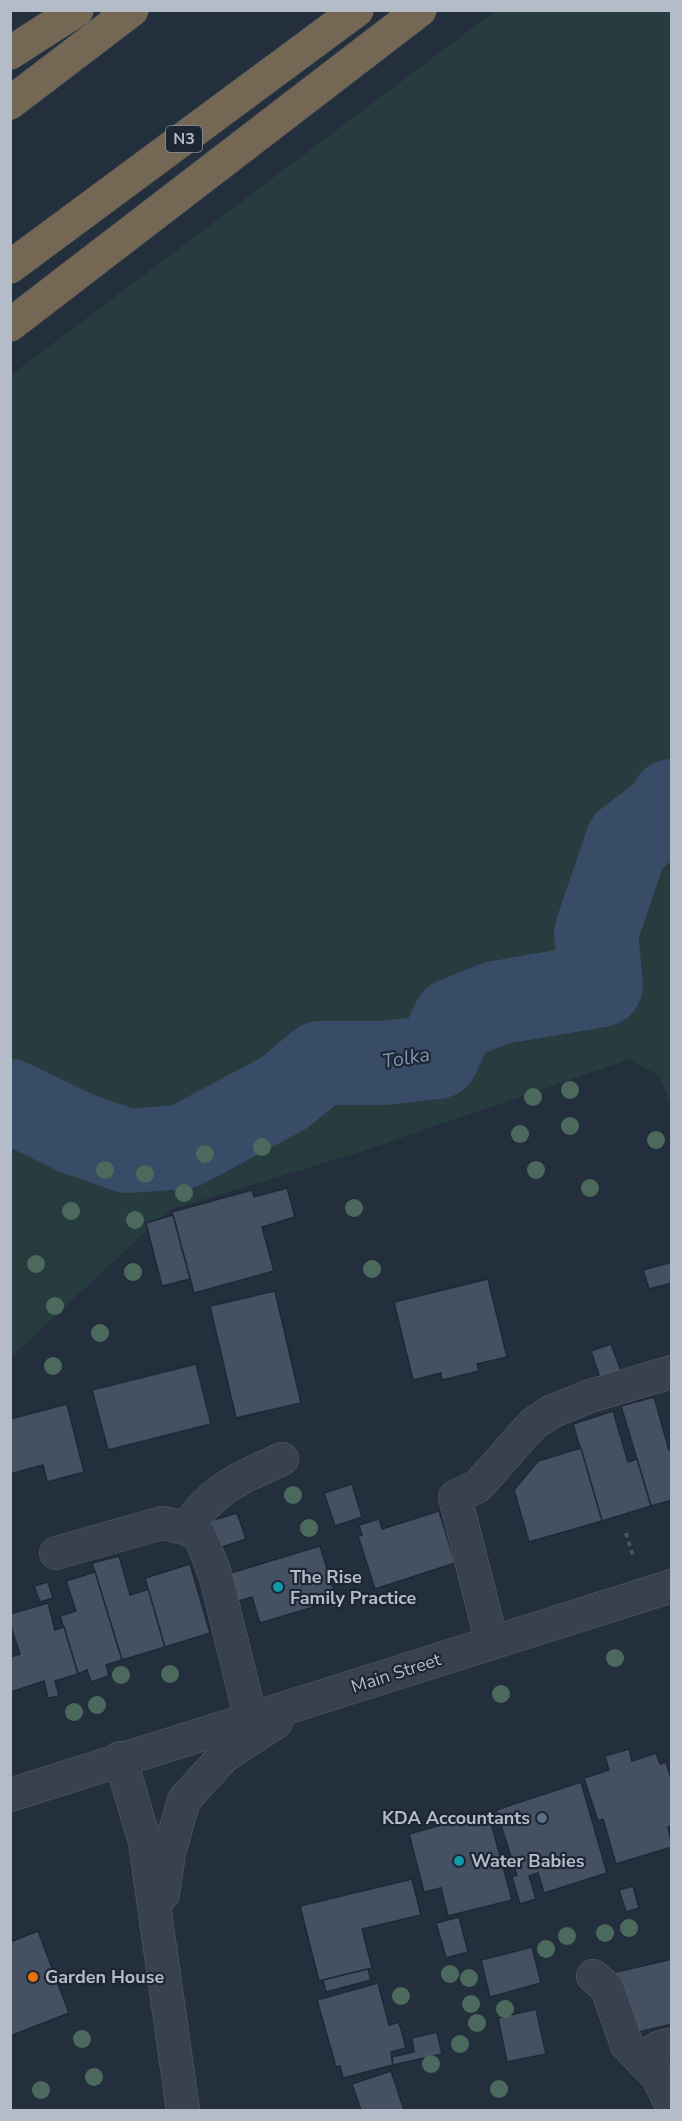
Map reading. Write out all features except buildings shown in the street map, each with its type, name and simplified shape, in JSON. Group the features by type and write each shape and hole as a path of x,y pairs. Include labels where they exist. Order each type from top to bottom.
{"highway":[{"path":"10,53 77,10"},
{"path":"10,103 132,10"},
{"name":"N3","path":"10,267 357,10"},
{"path":"10,325 420,10"}],"street":[{"path":"492,1642 455,1497 478,1486 533,1424 551,1412 590,1396 672,1372"},
{"path":"186,1528 203,1504 228,1483 282,1459"},
{"path":"56,1553 162,1523 186,1528 200,1536 215,1574 251,1719"},
{"name":"Main Street","path":"10,1795 120,1758 307,1702 672,1586"},
{"path":"158,1926 169,1853 184,1800 224,1756 307,1702"},
{"path":"120,1758 145,1842 183,2110"},
{"path":"593,1976 607,1988 627,2045 658,2077 672,2106"},
{"path":"643,2062 658,2048 672,2044"}],"path":[{"path":"626,1533 637,1566"}],"green space":[{"path":"495,11 671,11 671,1106 659,1076 630,1059 357,1153 169,1210 11,1357 11,375"}],"waterway":[{"name":"Tolka","path":"10,1101 76,1133 127,1151 183,1147 284,1093 320,1063 383,1063 437,1057 454,1020 496,1003 601,985 596,933 627,842 669,810 672,801"}],"place":[{"name":"The Rise Family Practice","path":"278,1587"},
{"name":"KDA Accountants","path":"542,1818"},
{"name":"Water Babies","path":"459,1861"},
{"name":"Garden House","path":"33,1977"}]}
